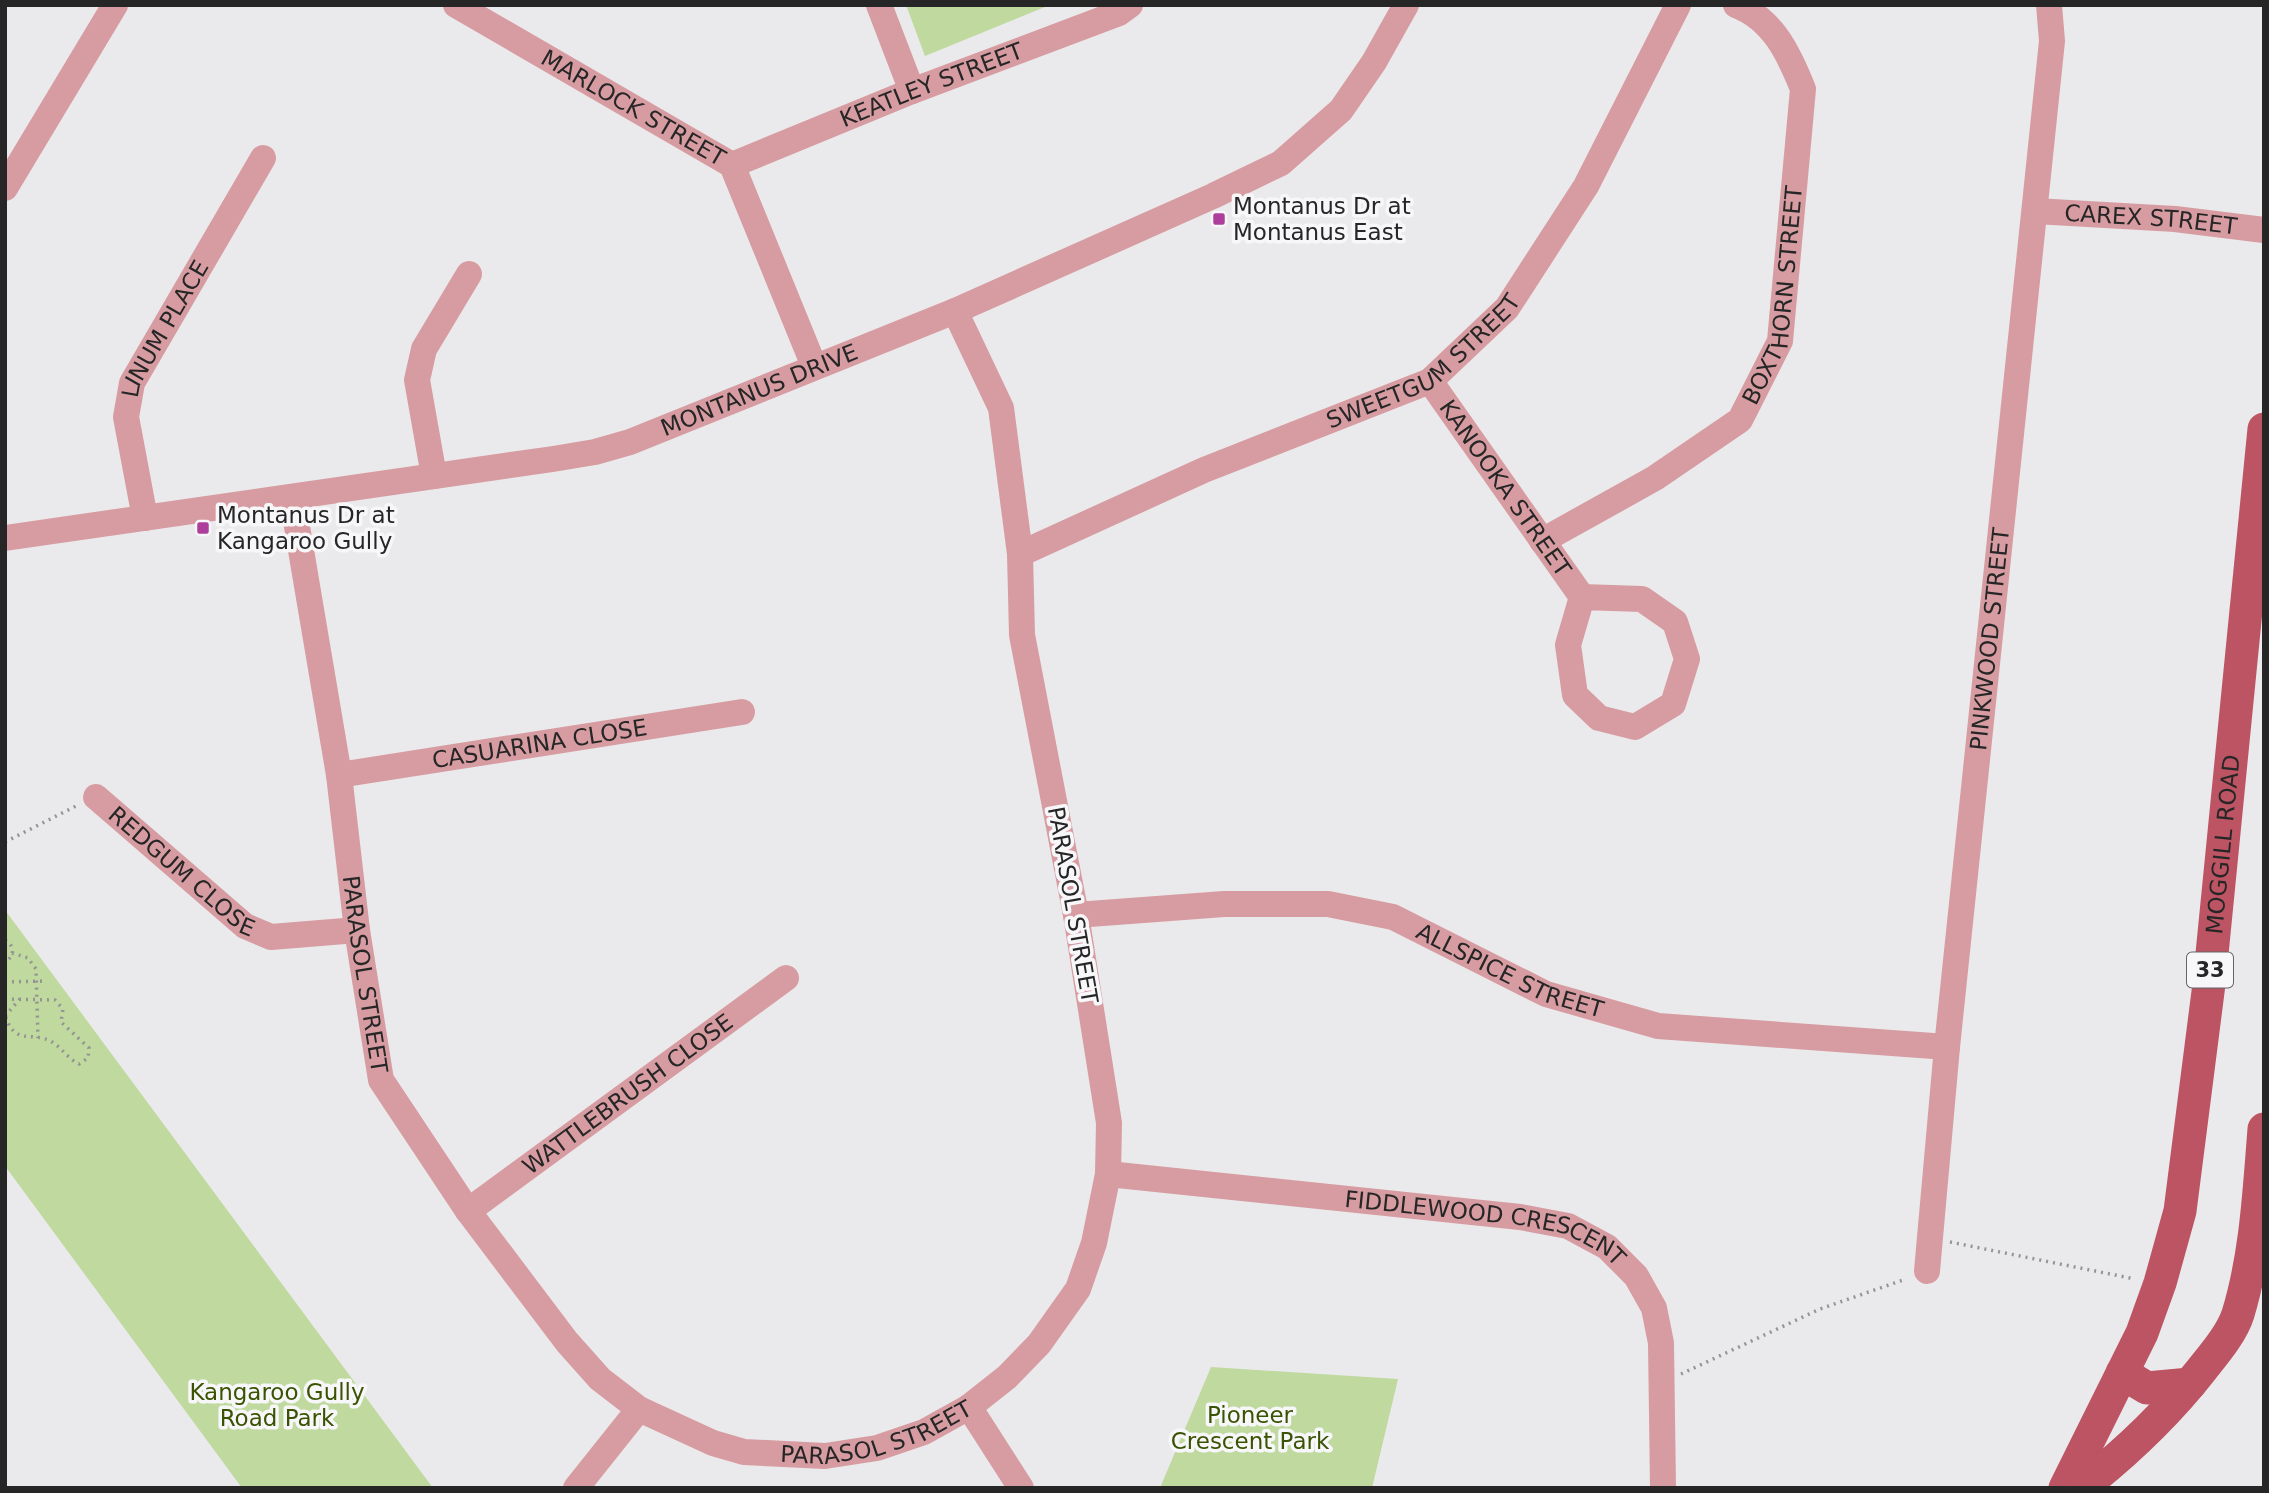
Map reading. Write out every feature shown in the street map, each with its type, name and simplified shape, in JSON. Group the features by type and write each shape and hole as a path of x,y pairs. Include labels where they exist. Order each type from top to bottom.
{"main road":[{"name":"MOGGILL ROAD","path":"2065,1488 2147,1321 2180,1211 2209,984 2264,429"},
{"path":"2081,1488 2124,1454 2174,1404 2216,1352 2237,1317 2254,1238 2264,1129"},
{"path":"2122,1373 2147,1388 2190,1384"}],"street":[{"path":"5,188 115,5"},
{"name":"MARLOCK STREET","path":"456,5 732,165 814,366"},
{"path":"878,5 912,91"},
{"name":"KEATLEY STREET","path":"732,165 912,91 1119,13 1130,5"},
{"name":"MONTANUS DRIVE","path":"5,538 595,452 629,442 955,311 1201,202 1281,163 1341,110 1374,62 1406,5"},
{"name":"SWEETGUM STREET","path":"1020,554 1204,470 1430,381 1507,308 1586,186 1678,5"},
{"name":"BOXTHORN STREET","path":"1542,541 1655,478 1740,420 1780,341 1803,89 1788,51 1754,12 1736,5"},
{"name":"PINKWOOD STREET","path":"1927,1271 1947,1047 2052,41 2049,5"},
{"name":"LINUM PLACE","path":"145,518 126,416 132,383 263,158"},
{"name":"CAREX STREET","path":"2035,211 2175,219 2264,230"},
{"path":"433,476 417,380 424,349 469,274"},
{"name":"PARASOL STREET","path":"292,497 339,775 357,930 381,1080 468,1211 567,1342 600,1379 639,1409 713,1443 744,1452 825,1456 877,1448 924,1432 969,1407 1007,1377 1039,1344 1078,1289 1094,1243 1108,1174 1109,1123 1076,915 1023,635 1020,554 1001,408 955,311"},
{"name":"KANOOKA STREET","path":"1430,381 1582,597"},
{"name":"KANOOKA STREET","path":"1582,597 1642,599 1675,621 1687,659 1673,704 1635,727 1599,718 1575,695 1568,645 1582,597"},
{"name":"CASUARINA CLOSE","path":"339,775 742,712"},
{"name":"REDGUM CLOSE","path":"96,796 245,926 271,937 357,930"},
{"name":"ALLSPICE STREET","path":"1076,915 1224,904 1328,904 1393,917 1546,994 1658,1026 1947,1047"},
{"name":"WATTLEBRUSH CLOSE","path":"468,1211 786,978"},
{"name":"FIDDLEWOOD CRESCENT","path":"1108,1174 1506,1215 1568,1226 1606,1247 1636,1276 1654,1308 1661,1343 1663,1488"},
{"path":"969,1407 1021,1488"},
{"path":"576,1488 639,1409"}],"path":[{"path":"5,842 96,796"},
{"path":"5,940 11,944 12,953 5,962"},
{"path":"12,953 22,955 33,964 37,981 38,1038"},
{"path":"5,982 47,981"},
{"path":"5,999 20,999 37,999 50,999 60,1004 63,1009 61,1022 86,1044 90,1054 84,1062 74,1062 46,1039 18,1034 11,1029 5,1015 20,999"},
{"path":"1931,1238 2144,1281"},
{"path":"1662,1376 1685,1373 1820,1309 1927,1271"}],"green space":[{"path":"906,5 1050,5 925,56"},
{"name":"Kangaroo Gully Road Park","path":"5,910 433,1488 242,1488 5,1166"},
{"name":"Pioneer Crescent Park","path":"1211,1367 1398,1379 1372,1488 1160,1488"}],"place":[{"name":"Montanus Dr at Montanus East","path":"1219,219"},
{"name":"Montanus Dr at Kangaroo Gully","path":"203,528"}]}
